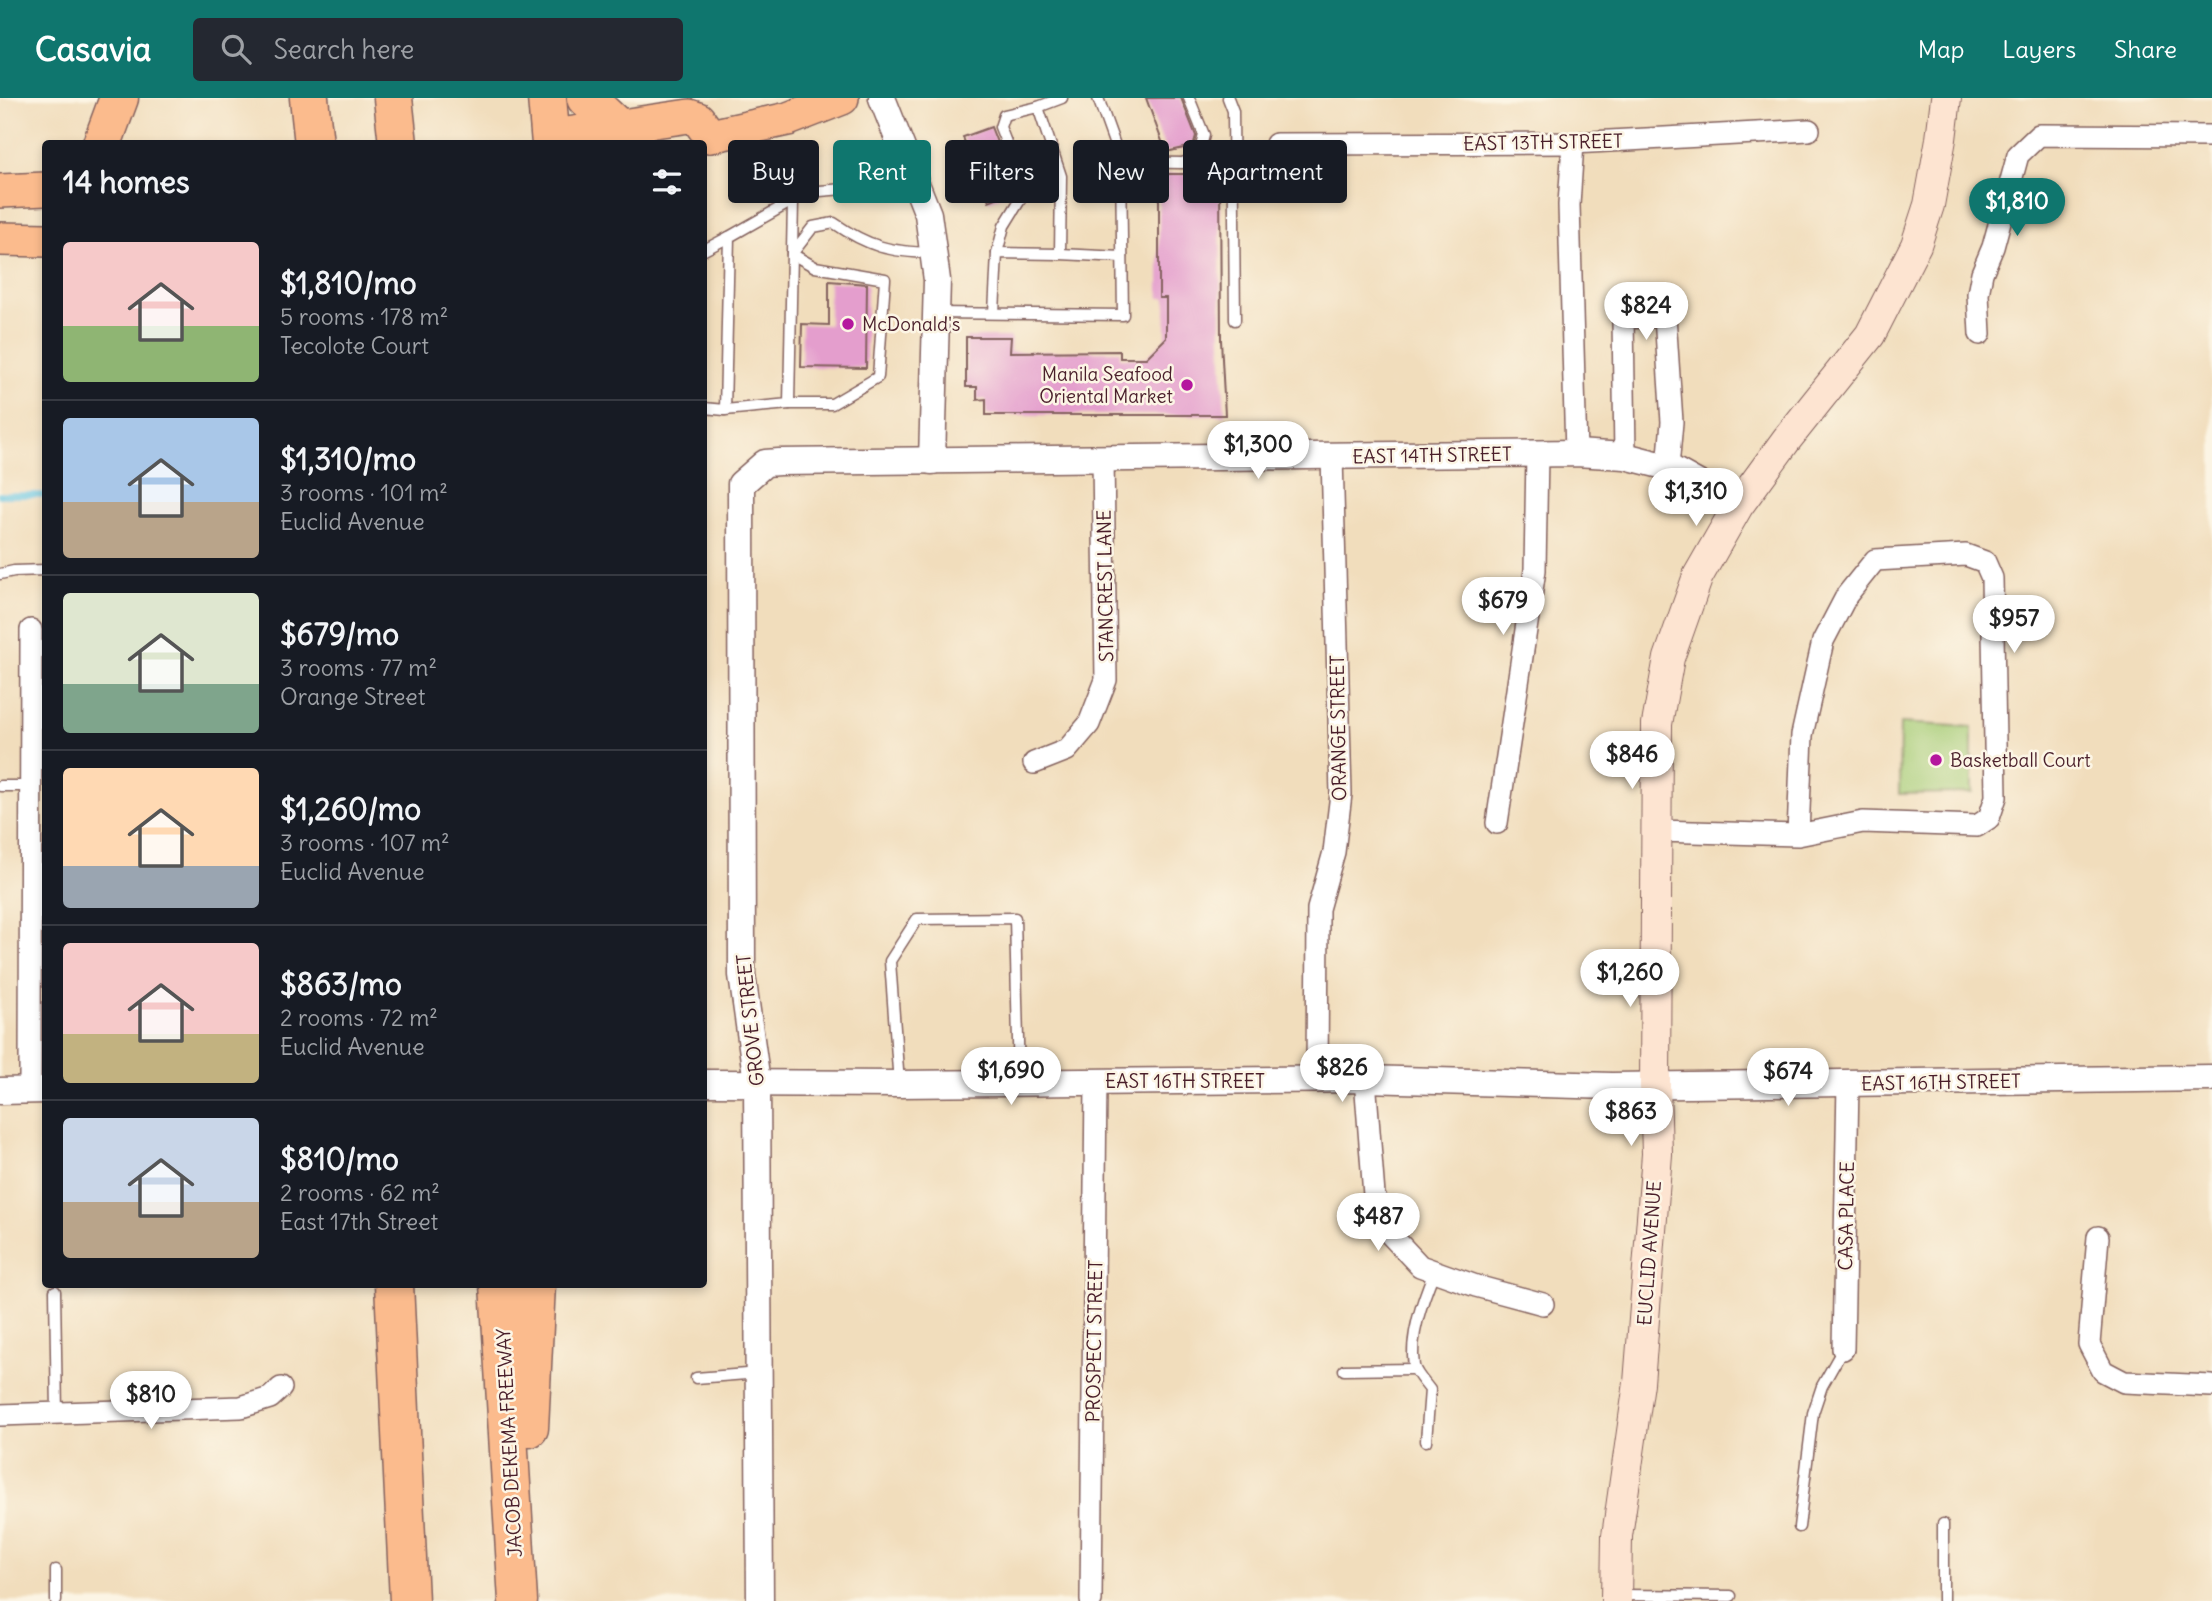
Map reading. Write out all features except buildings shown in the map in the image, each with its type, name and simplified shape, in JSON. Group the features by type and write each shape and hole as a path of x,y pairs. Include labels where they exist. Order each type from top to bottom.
{"highway":[{"path":"103,140 119,98"},
{"path":"127,98 133,140"},
{"path":"547,98 551,140"},
{"path":"586,98 618,128"},
{"path":"375,1288 385,1412 409,1595"},
{"path":"394,1288 409,1595"},
{"name":"JACOB DEKEMA FREEWAY","path":"499,1288 520,1601"},
{"path":"520,1601 536,1288"}],"main road":[{"path":"707,144 788,119 842,98"},
{"name":"EUCLID AVENUE","path":"1616,1598 1617,1536 1639,1383 1657,1154 1657,724 1669,658 1698,576 1738,506 1787,439 1870,335 1916,246 1929,205 1946,98"},
{"path":"564,140 567,134 689,116 698,119 706,140"},
{"path":"0,191 42,189"},
{"path":"0,239 42,240"}],"street":[{"path":"882,98 899,140"},
{"name":"EAST 13TH STREET","path":"1347,144 1573,143 1809,130"},
{"path":"1980,334 1978,294 1982,273 1993,247 2018,155 2039,135 2212,136"},
{"path":"1573,143 1569,205 1576,453"},
{"path":"924,203 928,214 937,279 932,461"},
{"path":"1625,456 1623,318 1665,316 1672,422 1668,467"},
{"name":"EAST 14TH STREET","path":"779,462 1576,453 1625,456 1668,467 1738,506"},
{"path":"1497,823 1535,570 1537,454"},
{"name":"ORANGE STREET","path":"1317,1081 1318,909 1334,852 1341,794 1332,456"},
{"name":"STANCREST LANE","path":"1034,763 1067,750 1090,724 1106,680 1103,458"},
{"name":"GROVE STREET","path":"760,1601 757,1082 742,975 741,484 765,463 779,462"},
{"path":"1658,831 1798,835 1863,822 1977,826 1989,818 1996,797 1992,578 1985,562 1966,555 1875,561 1847,595 1823,641 1802,734 1798,835"},
{"path":"0,1091 38,1090 29,786 31,631"},
{"name":"EAST 16TH STREET","path":"707,1083 899,1084 1365,1079 1655,1086 2212,1078"},
{"path":"1365,1079 1374,1195 1388,1232 1420,1266 1543,1304"},
{"name":"PROSPECT STREET","path":"1091,1601 1096,1081"},
{"name":"CASA PLACE","path":"1843,1349 1849,1083"},
{"path":"2098,1237 2089,1344 2104,1371 2124,1382 2212,1386"},
{"path":"0,1415 241,1407 271,1398 281,1388"}],"lane":[{"path":"994,313 997,253 1004,226 1020,200 1016,168 1000,127 1004,115 1062,98"},
{"path":"1097,98 1113,140"},
{"path":"1169,163 1182,163 1198,158 1204,135 1189,98"},
{"path":"1228,98 1233,111 1235,320"},
{"path":"1038,107 1061,176 1060,254"},
{"path":"707,248 789,203"},
{"path":"789,404 793,203"},
{"path":"936,313 1123,314 1121,203"},
{"path":"792,254 813,227 834,223 858,240 898,252 934,253"},
{"path":"725,410 729,237"},
{"path":"997,253 1122,257"},
{"path":"707,408 725,410 789,404 832,404 878,377 885,279 815,267 792,254"},
{"path":"0,574 42,570"},
{"path":"0,786 29,786"},
{"path":"899,1084 890,961 918,919 1015,918 1019,1083"},
{"path":"1426,1441 1430,1390 1414,1368 1415,1339 1422,1301 1434,1272"},
{"path":"55,1291 57,1413"},
{"path":"1799,1527 1812,1413 1822,1386 1843,1349"},
{"path":"1344,1370 1414,1368"},
{"path":"696,1378 759,1373"},
{"path":"1943,1524 1943,1601"},
{"path":"56,1570 56,1601"},
{"path":"1616,1598 1731,1596"}],"green space":[{"name":"Basketball Court","path":"1900,723 1972,727 1972,793 1899,794"}],"waterway":[{"path":"0,495 42,495"}],"place":[{"name":"McDonald's","path":"848,324"},
{"name":"Manila Seafood Oriental Market","path":"1187,385"},
{"name":"Basketball Court","path":"1936,760"}]}
